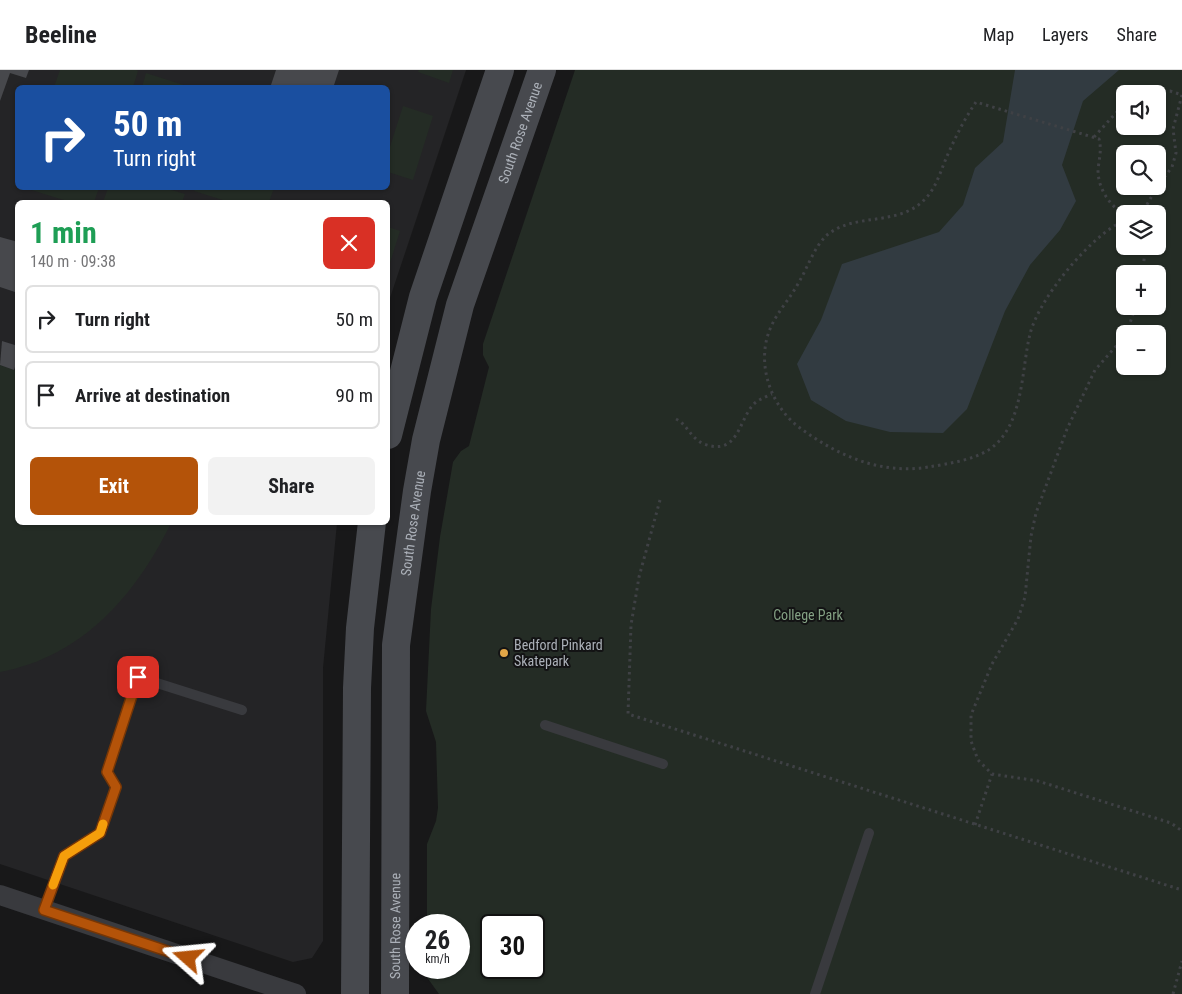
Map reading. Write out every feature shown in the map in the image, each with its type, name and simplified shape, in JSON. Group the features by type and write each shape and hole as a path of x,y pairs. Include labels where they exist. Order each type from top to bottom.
{"main road":[{"path":"390,427 423,297 500,70"},
{"name":"South Rose Avenue","path":"395,994 396,645 417,491 426,440 460,305 542,70"},
{"path":"355,994 356,688 360,628 372,525"}],"street":[{"path":"0,895 296,994"}],"lane":[{"path":"44,910 64,856 100,833 116,787 107,772 138,677 242,710"},
{"path":"545,724 663,764"},
{"path":"815,994 870,833"}],"path":[{"path":"1148,205 1157,186 1172,167 1176,153 1173,129 1182,95 1166,91"},
{"path":"1116,210 1102,190 1098,171 1101,146 1099,139 984,102 976,102 948,152 936,183 924,201 912,210 899,215 856,222 839,229 828,235 815,251 798,286 777,314 766,341 766,373 772,394 792,422 836,452 863,462 895,468 921,468 946,464 989,450 999,440 1015,410 1030,333 1046,298 1061,277 1103,234 1116,226"},
{"path":"1094,137 1116,113"},
{"path":"1116,346 1095,370 1067,429 1036,513 1031,536 1025,597 1018,619 992,664 970,715 971,741 978,760 992,774 1038,781 1066,789 1171,823 1182,831"},
{"path":"676,419 684,423 695,439 713,446 721,446 732,441 754,404 772,394"},
{"path":"660,500 639,578 631,625 628,714 1182,890"},
{"path":"975,825 992,774"},
{"path":"1173,994 1182,961"}],"shaded area":[{"path":"0,70 466,70 390,298 390,200 15,200 15,525 337,525 323,668 323,941 312,958 293,962 0,864"},
{"path":"1015,70 1119,70 1083,101 1062,165 1076,201 1060,230 1030,265 1005,311 967,409 943,433 890,432 846,421 811,400 797,364 821,320 842,264 939,232 963,205 975,168 1003,142"}],"green space":[{"path":"60,70 138,71 134,85 55,85"},
{"path":"419,70 453,70 449,83 418,72"},
{"name":"College Park","path":"575,70 1182,70 1182,994 439,994 428,979 470,979 470,914 427,914 427,844 436,821 438,808 436,742 426,711 431,609 440,537 453,462 461,451 469,446 489,367 483,355 483,344"},
{"path":"146,73 184,85 143,85"},
{"path":"403,106 433,116 413,180 390,173 390,147"},
{"path":"31,190 98,190 95,200 64,200"},
{"path":"107,190 172,190 185,194 183,200 104,200"},
{"path":"273,190 270,200 223,200 194,191"},
{"path":"390,228 400,231 390,263"},
{"path":"0,365 15,370 15,525 170,525 141,575 103,619 81,637 56,653 29,664 0,672"}],"building":[{"path":"0,70 29,70 26,78 10,73 0,101"},
{"path":"276,70 339,70 334,85 271,85"},
{"path":"0,237 15,241 15,292 0,287"},
{"path":"2,341 15,345 14,370 0,365"}],"slow traffic":[{"path":"53,885 64,856 100,833 103,824"}],"place":[{"name":"Bedford Pinkard Skatepark","path":"504,653"}],"route":[{"path":"138,677 107,772 116,787 100,833 64,856 44,910 188,958"}]}
